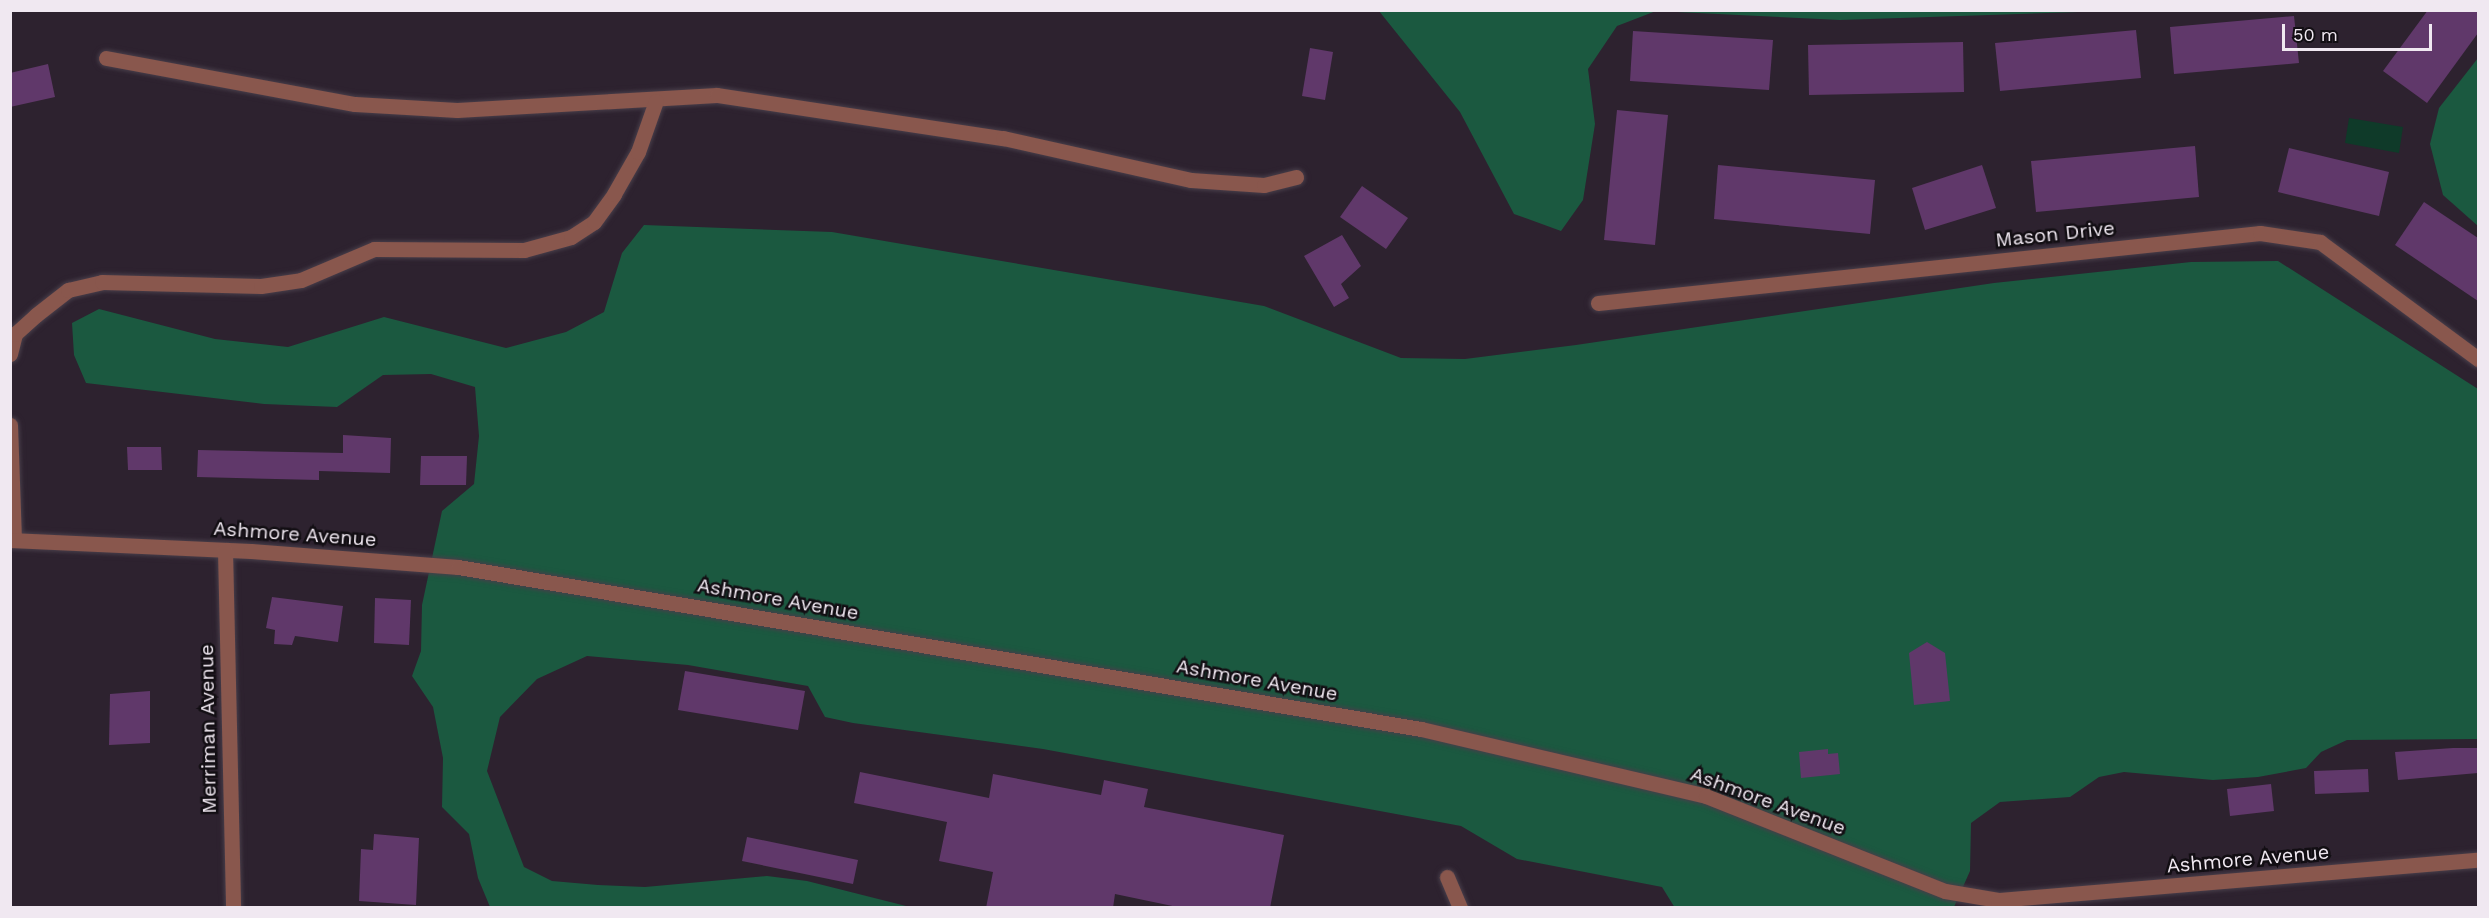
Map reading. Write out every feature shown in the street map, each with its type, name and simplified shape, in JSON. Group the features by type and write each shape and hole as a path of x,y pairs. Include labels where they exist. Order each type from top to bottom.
{"street":[{"path":"106,58 355,104 457,110 728,97 1003,138 1191,180 1264,185 1296,177"},
{"path":"10,354 15,334 36,315 68,290 102,282 261,286 301,280 374,249 524,250 571,237 594,222 614,194 638,152 656,101"},
{"name":"Mason Drive","path":"1598,303 2260,233 2320,243 2478,359"},
{"path":"10,425 12,540"},
{"name":"Ashmore Avenue","path":"12,540 225,550 458,567 1421,729 1706,796 1945,891 1998,900 2478,860"},
{"name":"Merriman Avenue","path":"225,550 233,908"},
{"path":"1447,877 1460,908"}],"green space":[{"path":"1379,11 1656,11 1617,26 1588,69 1595,124 1583,200 1561,231 1514,214 1460,112"},
{"path":"1656,11 2110,11 1840,20"},
{"path":"2478,58 2478,226 2443,195 2430,144 2439,108"},
{"path":"2349,118 2403,127 2399,153 2345,143"},
{"path":"644,225 832,232 1264,306 1401,358 1465,359 1576,345 1994,283 2191,262 2278,261 2478,389 2478,739 2347,740 2321,752 2306,768 2258,777 2213,780 2124,772 2099,777 2070,797 2000,802 1971,823 1970,871 1954,907 1675,908 1662,887 1517,859 1461,826 1043,749 853,723 825,717 808,686 688,665 587,656 537,679 500,717 487,771 524,867 552,881 645,887 767,876 807,881 910,907 490,907 478,878 469,834 442,807 443,758 433,707 412,676 421,651 422,605 442,511 474,484 479,436 475,387 431,374 383,375 337,407 264,404 86,383 74,355 72,323 99,309 215,339 288,347 384,317 506,348 566,332 604,312 622,253"}],"building":[{"path":"2428,10 2478,10 2478,33 2427,103 2383,71"},
{"path":"2294,16 2299,63 2174,74 2170,27"},
{"path":"2136,30 2141,78 2000,91 1995,43"},
{"path":"1633,31 1773,40 1769,90 1630,81"},
{"path":"1963,42 1964,92 1809,95 1808,45"},
{"path":"1310,48 1333,52 1325,100 1302,96"},
{"path":"48,64 55,97 10,107 10,73"},
{"path":"1617,110 1668,115 1655,245 1604,240"},
{"path":"2195,146 2199,197 2036,212 2031,161"},
{"path":"2289,148 2389,172 2379,216 2278,192"},
{"path":"1718,165 1875,180 1870,234 1714,219"},
{"path":"1982,165 1996,208 1925,230 1912,188"},
{"path":"1362,186 1408,218 1386,249 1340,217"},
{"path":"2424,202 2478,238 2478,301 2395,245"},
{"path":"1342,235 1361,266 1341,284 1349,298 1334,307 1304,256"},
{"path":"343,435 391,438 390,473 319,471 319,480 197,477 198,450 343,453"},
{"path":"127,447 161,447 162,470 128,470"},
{"path":"421,456 467,456 466,485 420,485"},
{"path":"272,597 343,606 338,642 295,636 292,645 274,644 275,630 266,628"},
{"path":"375,598 411,600 409,645 374,643"},
{"path":"1927,642 1945,653 1950,701 1914,705 1909,653"},
{"path":"685,671 805,691 798,730 678,710"},
{"path":"150,691 150,743 109,745 110,694"},
{"path":"2478,748 2478,773 2398,780 2395,752"},
{"path":"1828,749 1828,754 1838,753 1840,774 1801,778 1799,752"},
{"path":"2368,769 2369,792 2315,794 2314,771"},
{"path":"860,772 989,798 993,774 1101,795 1104,780 1148,789 1144,807 1284,835 1270,908 1182,908 1115,894 1113,908 986,908 993,872 939,861 947,822 854,803"},
{"path":"2271,784 2274,811 2230,816 2227,789"},
{"path":"374,834 419,838 416,905 359,901 361,849 373,850"},
{"path":"747,837 858,860 853,884 742,861"}]}
